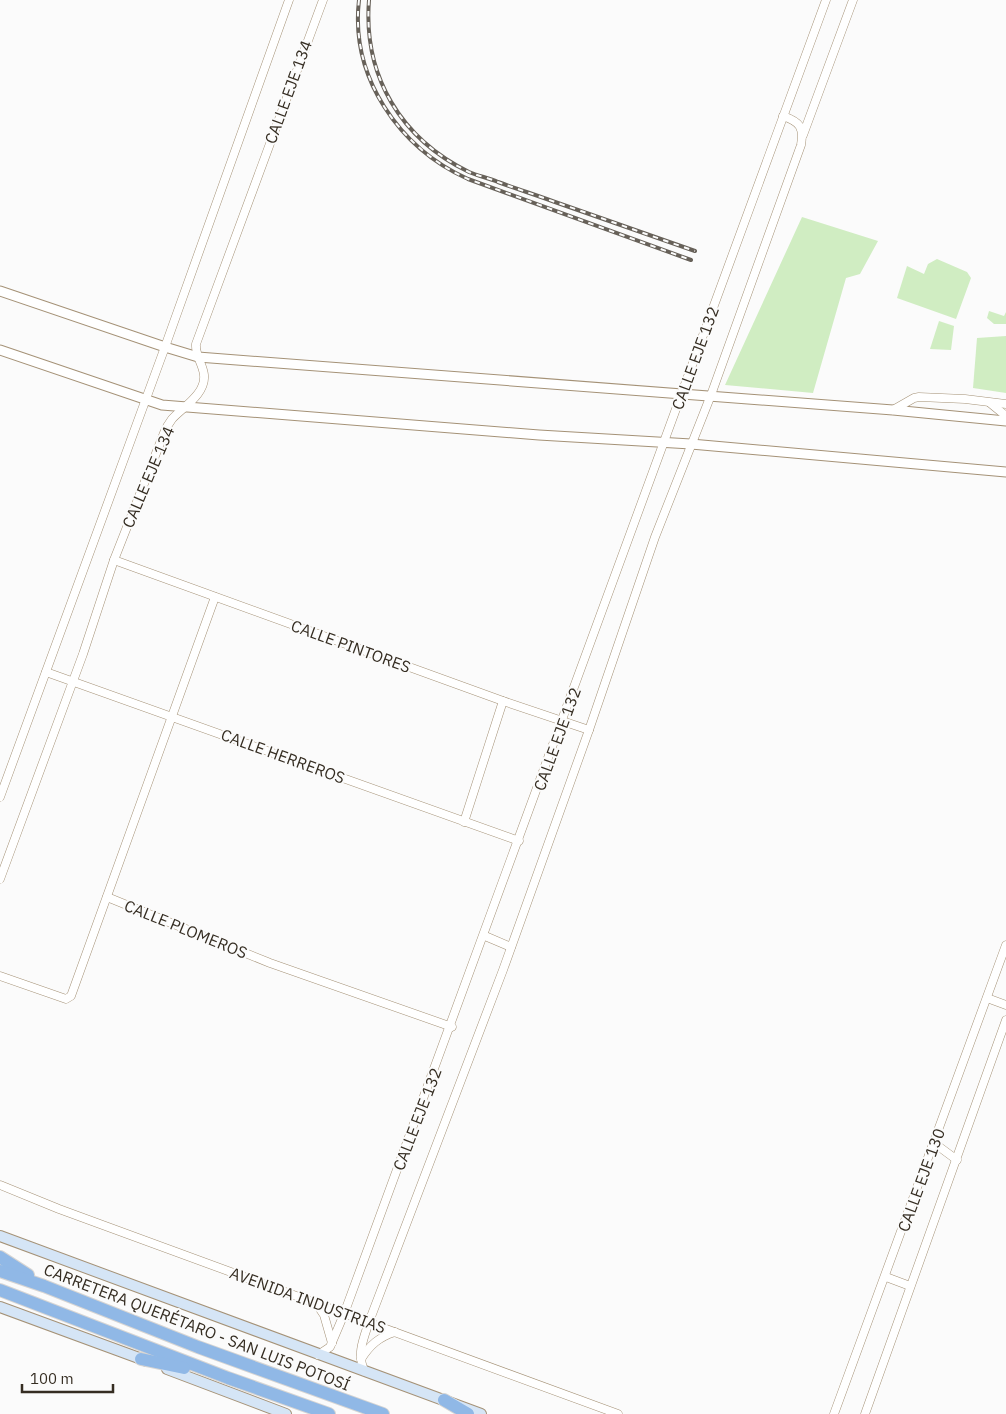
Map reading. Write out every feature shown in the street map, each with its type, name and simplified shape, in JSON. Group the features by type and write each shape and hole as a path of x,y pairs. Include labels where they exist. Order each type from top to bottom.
{"highway":[{"path":"0,1257 44,1286"},
{"name":"CARRETERA QUERÉTARO - SAN LUIS POTOSÍ","path":"0,1271 44,1286 198,1347 383,1414"},
{"name":"CARRETERA QUERÉTARO - SAN LUIS POTOSÍ","path":"0,1290 228,1378 329,1414"},
{"path":"142,1359 228,1378"},
{"path":"444,1400 468,1414"}],"main road":[{"path":"0,1236 481,1414"},
{"path":"0,1306 142,1359 273,1412 286,1414"}],"street":[{"name":"CALLE EJE 134","path":"0,797 165,347 289,0"},
{"name":"CALLE EJE 134","path":"0,879 73,680 114,560 164,433 172,420 202,388 204,374 196,344 322,0"},
{"name":"CALLE EJE 132","path":"318,1354 330,1347 344,1314 452,1027 826,0"},
{"name":"CALLE EJE 132","path":"360,1360 361,1348 369,1322 511,947 589,730 655,537 711,395 801,145 802,137 853,0"},
{"path":"783,116 797,121 801,128 802,137"},
{"path":"0,291 198,357 711,395 1006,421"},
{"path":"0,350 162,405 185,408 529,435 691,444 1006,472"},
{"path":"893,410 919,398 965,399 1006,404"},
{"path":"990,402 1006,416"},
{"name":"CALLE PINTORES","path":"114,560 503,701 589,730"},
{"name":"CALLE PLOMEROS","path":"215,596 107,897 270,963 452,1027"},
{"name":"CALLE HERREROS","path":"46,672 519,840"},
{"path":"464,822 503,701"},
{"path":"0,976 68,999 71,996 107,897"},
{"path":"485,936 511,947"},
{"name":"CALLE EJE 130","path":"834,1414 886,1277 1006,945"},
{"path":"987,998 1006,1005"},
{"name":"CALLE EJE 130","path":"865,1414 1006,1020"},
{"path":"934,1144 957,1160"},
{"name":"AVENIDA INDUSTRIAS","path":"0,1185 59,1209 618,1414"},
{"path":"886,1277 910,1286"},
{"path":"316,1303 324,1315 332,1343"},
{"path":"364,1371 360,1360 368,1348 377,1339 395,1332"}],"green space":[{"path":"802,217 878,241 860,274 846,278 813,393 725,385"},
{"path":"937,259 967,272 971,278 956,319 897,298 907,266 924,274 928,264"},
{"path":"989,311 1004,316 1006,312 1006,324 994,324 987,318"},
{"path":"939,321 954,326 951,350 930,349"},
{"path":"1006,336 1006,393 973,388 977,338"}],"railway":[{"path":"359,0 358,29 363,56 371,82 384,107 401,129 421,149 443,166 468,179 691,260"},
{"path":"369,0 369,28 373,54 380,79 391,102 406,123 424,142 445,158 469,172 695,251"}]}
